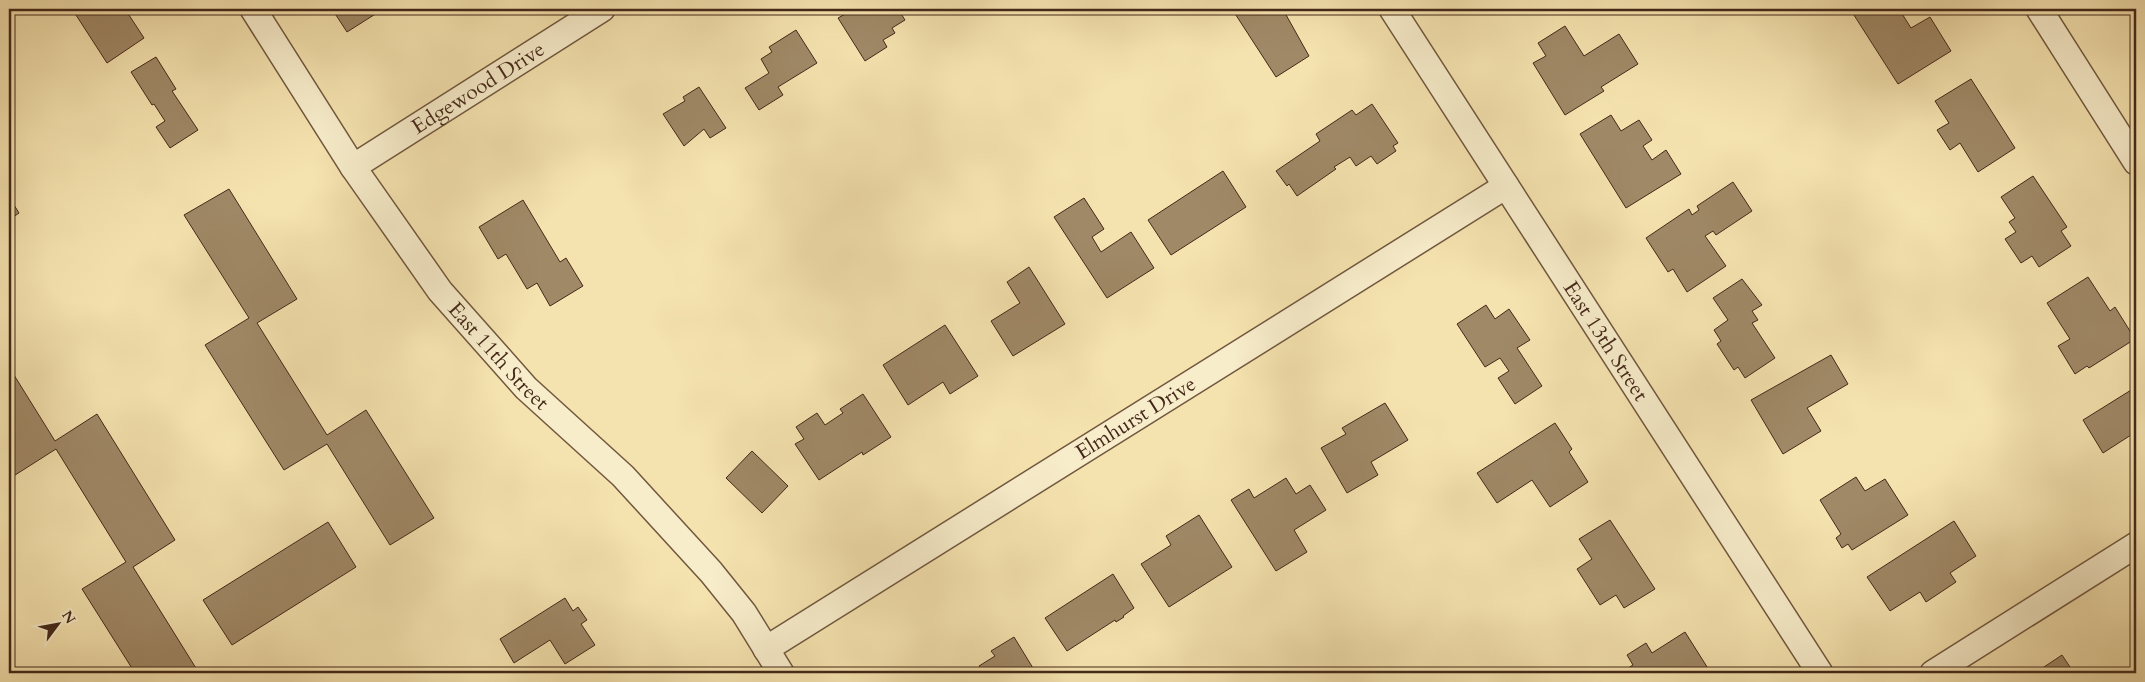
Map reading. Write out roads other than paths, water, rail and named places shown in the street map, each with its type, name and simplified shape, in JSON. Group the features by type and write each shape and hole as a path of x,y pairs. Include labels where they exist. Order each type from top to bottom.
{"street":[{"name":"East 11th Street","path":"253,9 354,167 440,292 526,388 623,476 672,529 744,613 781,673"},
{"name":"Edgewood Drive","path":"354,167 602,9"},
{"name":"East 13th Street","path":"1392,9 1820,673"},
{"path":"2039,9 2136,162"},
{"name":"Elmhurst Drive","path":"766,649 1506,186"},
{"path":"1933,673 2136,545"}]}
